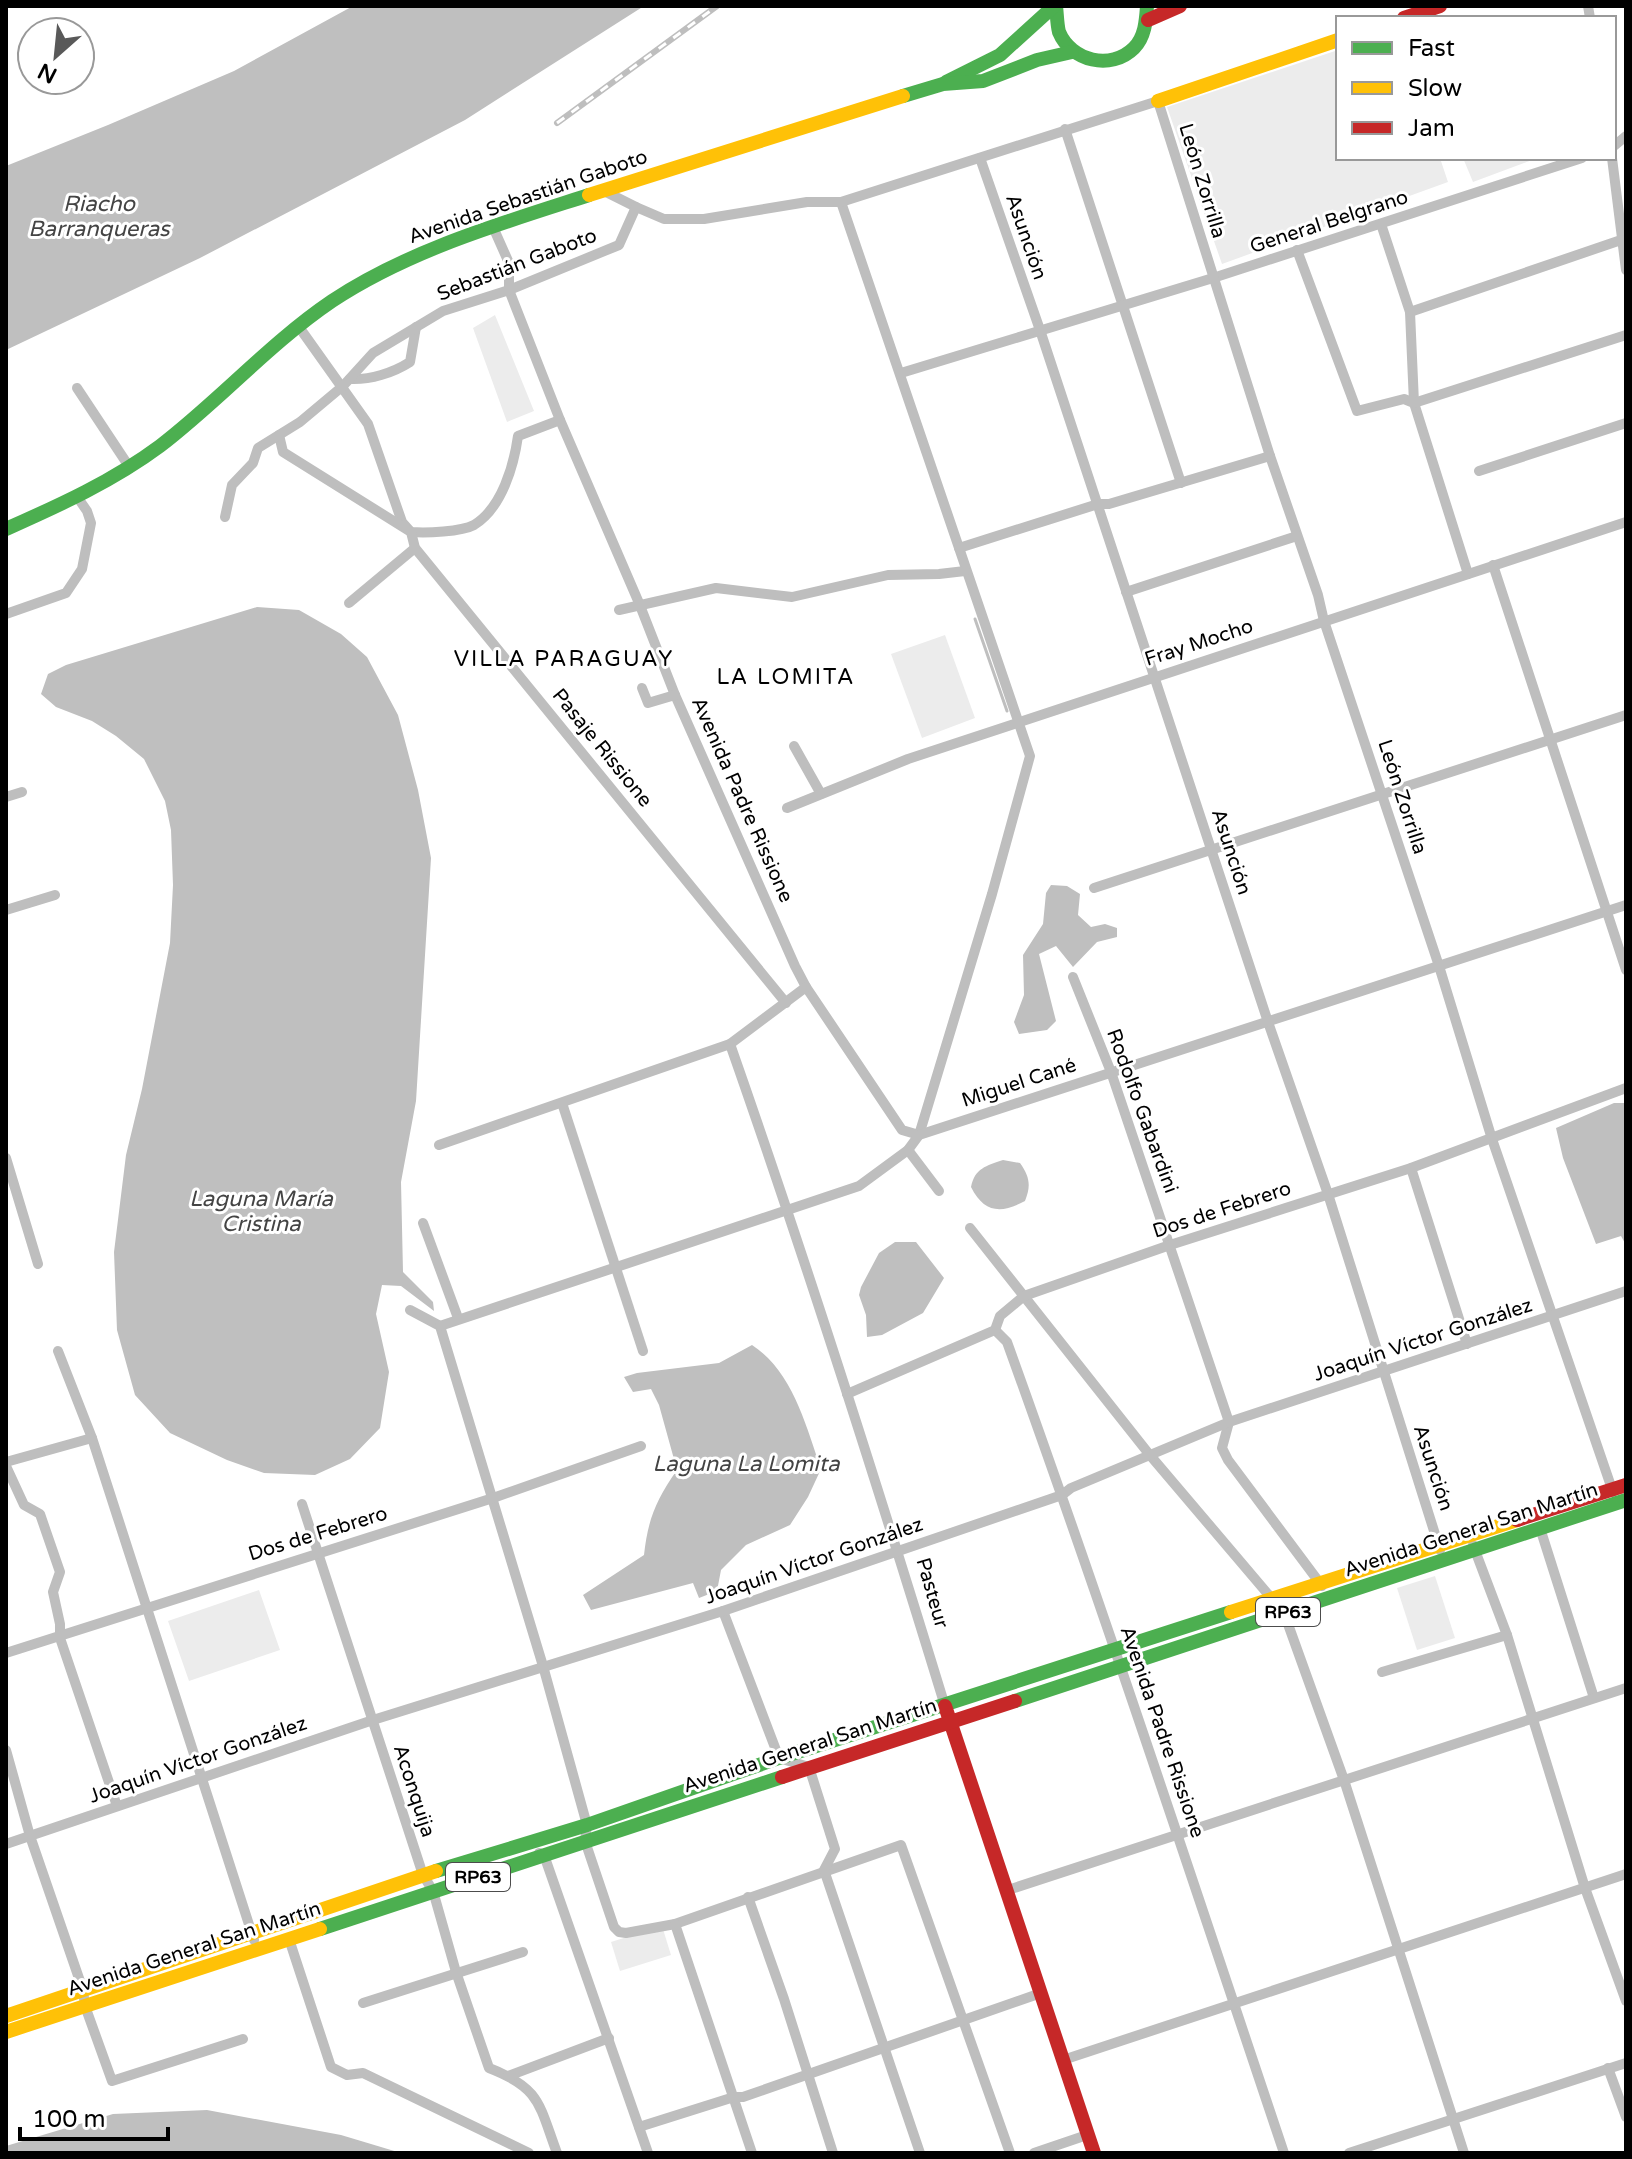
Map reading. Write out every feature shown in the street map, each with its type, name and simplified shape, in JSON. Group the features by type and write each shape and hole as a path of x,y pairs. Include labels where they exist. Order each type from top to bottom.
{"main road":[{"name":"Avenida Sebastián Gaboto","path":"1055,6 1060,39 1072,52 1104,63 1134,50 1144,36 1148,13 1180,6"},
{"name":"Avenida Sebastián Gaboto","path":"943,84 963,72 989,63 1017,42 1055,6"},
{"path":"1410,16 1440,6"},
{"path":"1158,101 1336,41"},
{"name":"Avenida Sebastián Gaboto","path":"6,529 78,498 130,468 163,444 329,303 433,249 602,190 943,84 983,81 1037,60 1072,52"},
{"name":"Avenida General San Martín","path":"1472,1542 1540,1528 1620,1494"},
{"name":"Avenida General San Martín","path":"6,2032 85,2006 255,1942 423,1875 587,1825 779,1758 945,1706 1284,1613 1323,1592 1620,1494"},
{"name":"Avenida General San Martín","path":"6,2016 83,1990 255,1942 289,1939 949,1722 1271,1600 1323,1592"},
{"name":"Pasteur","path":"945,1706 1094,2153"}],"street":[{"path":"602,190 664,219 704,219 807,202 841,202 1158,101"},
{"name":"León Zorrilla","path":"1158,101 1270,456 1439,966 1492,1139 1620,1494"},
{"path":"1065,129 1181,483"},
{"name":"Asunción","path":"980,158 1328,1194 1441,1552"},
{"name":"General Belgrano","path":"901,373 1213,278 1576,160"},
{"path":"1612,160 1626,270"},
{"path":"440,1326 859,1186 908,1150 919,1135 1030,756 841,202"},
{"name":"Sebastián Gaboto","path":"225,517 232,485 253,463 258,448 300,422 347,383 373,353 443,311 509,290 619,245 636,207"},
{"path":"1381,224 1410,312 1414,403 1468,574"},
{"name":"Avenida Padre Rissione","path":"493,227 509,263 509,290 560,420 675,695 806,987 902,1130 919,1135"},
{"path":"1410,312 1621,240"},
{"path":"1297,250 1357,411 1404,399 1414,403 1626,335"},
{"name":"Pasaje Rissione","path":"299,327 347,383 368,424 402,522 411,532 415,548 786,1003"},
{"path":"347,383 400,369 410,362 416,327"},
{"path":"77,388 130,468"},
{"path":"279,435 283,452 411,532 428,533 473,526 491,509 514,462 518,436 560,420"},
{"path":"1479,471 1626,423"},
{"path":"959,548 1098,504 1109,504 1270,456"},
{"path":"6,614 66,593 82,569 91,523 78,498"},
{"name":"Fray Mocho","path":"787,808 908,759 1626,522"},
{"path":"1126,592 1297,536"},
{"path":"349,603 415,548"},
{"path":"1493,565 1626,970"},
{"path":"619,610 639,603 716,588 792,597 888,575 965,571"},
{"path":"642,688 648,703 675,695"},
{"path":"1094,888 1626,715"},
{"path":"794,746 821,794"},
{"path":"6,797 22,792"},
{"path":"6,910 55,895"},
{"name":"Miguel Cané","path":"919,1135 1626,905"},
{"name":"Rodolfo Gabardini","path":"1073,977 1111,1072 1229,1422 1222,1448 1323,1592"},
{"path":"439,1145 730,1044 806,987"},
{"name":"Pasteur","path":"730,1044 789,1211 899,1552 945,1706"},
{"name":"Dos de Febrero","path":"847,1394 995,1330 1000,1316 1024,1296 1170,1245 1411,1168 1626,1088"},
{"path":"562,1103 643,1351"},
{"path":"908,1150 939,1191"},
{"path":"6,1158 38,1264"},
{"path":"1411,1168 1467,1344"},
{"path":"423,1223 458,1318"},
{"path":"970,1228 1149,1454 1284,1613 1344,1780 1464,2153"},
{"name":"Joaquín Víctor González","path":"6,1844 373,1720 723,1611 899,1552 1062,1495 1071,1488 1229,1422 1626,1291"},
{"path":"410,1310 440,1326 543,1666 587,1825 585,1841 614,1927 626,1933 675,1924 901,1845 1010,2153"},
{"name":"Avenida Padre Rissione","path":"995,1330 1007,1342 1062,1495 1284,2153"},
{"path":"58,1351 92,1438 255,1942"},
{"path":"92,1438 6,1464 24,1505 40,1514 60,1572 53,1592 60,1638 117,1806"},
{"name":"Dos de Febrero","path":"6,1653 493,1498 641,1446"},
{"name":"Aconquija","path":"302,1504 423,1875 433,1891 456,1972 489,2068 508,2076 535,2095 557,2153"},
{"path":"1540,1528 1594,1698"},
{"path":"1472,1542 1507,1635 1585,1888 1626,2001"},
{"path":"723,1611 779,1758 809,1767 835,1849 824,1870 920,2153"},
{"path":"1382,1672 1507,1635"},
{"path":"1008,1890 1626,1688"},
{"path":"6,1750 30,1836 112,2081 243,2039"},
{"path":"518,1846 544,1855 648,2153"},
{"path":"1063,2060 1626,1874"},
{"path":"748,1897 833,2153"},
{"path":"675,1924 752,2153"},
{"path":"289,1939 331,2067 347,2075 363,2073 529,2153"},
{"path":"363,2003 523,1952"},
{"path":"639,2127 734,2097 743,2097 1041,1993"},
{"path":"508,2076 609,2038"},
{"path":"1349,2153 1626,2063"},
{"path":"1608,2068 1626,2117"},
{"path":"1034,2153 1087,2135"}],"shaded area":[{"path":"1336,51 1336,160 1441,160 1448,182 1222,264 1167,107"},
{"path":"1464,160 1532,160 1473,182"},
{"path":"495,315 534,411 507,422 473,328"},
{"path":"945,635 975,718 922,738 891,654"},
{"path":"1435,1576 1455,1638 1417,1650 1397,1588"},
{"path":"259,1590 280,1650 189,1681 168,1621"},
{"path":"662,1926 671,1955 620,1971 611,1942"}],"water":[{"name":"Riacho Barranqueras","path":"353,6 644,6 465,120 200,258 6,350 6,166 234,71"},
{"name":"Laguna María Cristina","path":"257,607 299,610 341,634 367,657 398,715 418,790 431,858 416,1101 401,1182 403,1272 433,1302 434,1311 401,1286 382,1285 376,1314 389,1372 380,1428 350,1459 315,1475 264,1473 227,1460 170,1433 135,1395 117,1330 114,1252 126,1155 170,943 173,885 171,830 165,801 144,759 116,736 92,721 56,707 41,694 48,674 66,665"},
{"path":"1051,885 1067,886 1080,894 1078,915 1091,927 1105,924 1117,928 1117,937 1097,942 1073,967 1056,946 1039,954 1056,1021 1047,1030 1019,1034 1014,1022 1024,995 1023,955 1043,924 1046,893"},
{"path":"1614,1103 1626,1103 1626,1245 1621,1236 1596,1244 1563,1158 1556,1128"},
{"path":"1003,1160 1020,1163 1028,1177 1028,1191 1025,1201 1008,1208 994,1209 982,1202 971,1187 978,1172"},
{"path":"895,1242 916,1242 944,1278 923,1313 882,1335 867,1337 866,1315 859,1295 861,1287 879,1253"},
{"name":"Laguna La Lomita","path":"752,1345 778,1370 803,1418 821,1469 808,1497 790,1525 746,1545 721,1570 717,1591 699,1598 693,1583 591,1610 583,1595 644,1555 654,1510 677,1470 659,1405 651,1389 633,1392 624,1377 719,1363"},
{"path":"207,2110 341,2135 401,2153 6,2153 6,2146 113,2114"}],"waterway":[{"path":"975,619 1007,711"}],"railway":[{"path":"557,123 717,6"}],"traffic: fast":[{"path":"946,82 1000,55 1054,6"},
{"path":"1056,6 1059,32 1065,42 1082,56 1103,61 1125,55 1138,44 1147,6"},
{"path":"903,96 943,84 983,81 1037,60 1072,52"},
{"path":"6,529 86,492 142,459 309,317 362,283 457,239 589,195"},
{"path":"1015,1701 1626,1500"},
{"path":"436,1871 587,1825 779,1758 1231,1612"},
{"path":"320,1929 782,1777"}],"traffic: slow":[{"path":"1158,101 1336,41"},
{"path":"589,195 903,96"},
{"path":"1231,1612 1517,1520"},
{"path":"6,2016 436,1871"},
{"path":"6,2032 320,1929"}],"traffic: jam":[{"path":"1148,20 1180,6"},
{"path":"1410,16 1440,6"},
{"path":"1517,1520 1626,1485"},
{"path":"782,1777 1015,1701"},
{"path":"945,1706 1094,2153"}],"district":[{"name":"VILLA PARAGUAY","path":"564,659"},
{"name":"LA LOMITA","path":"786,677"}]}
